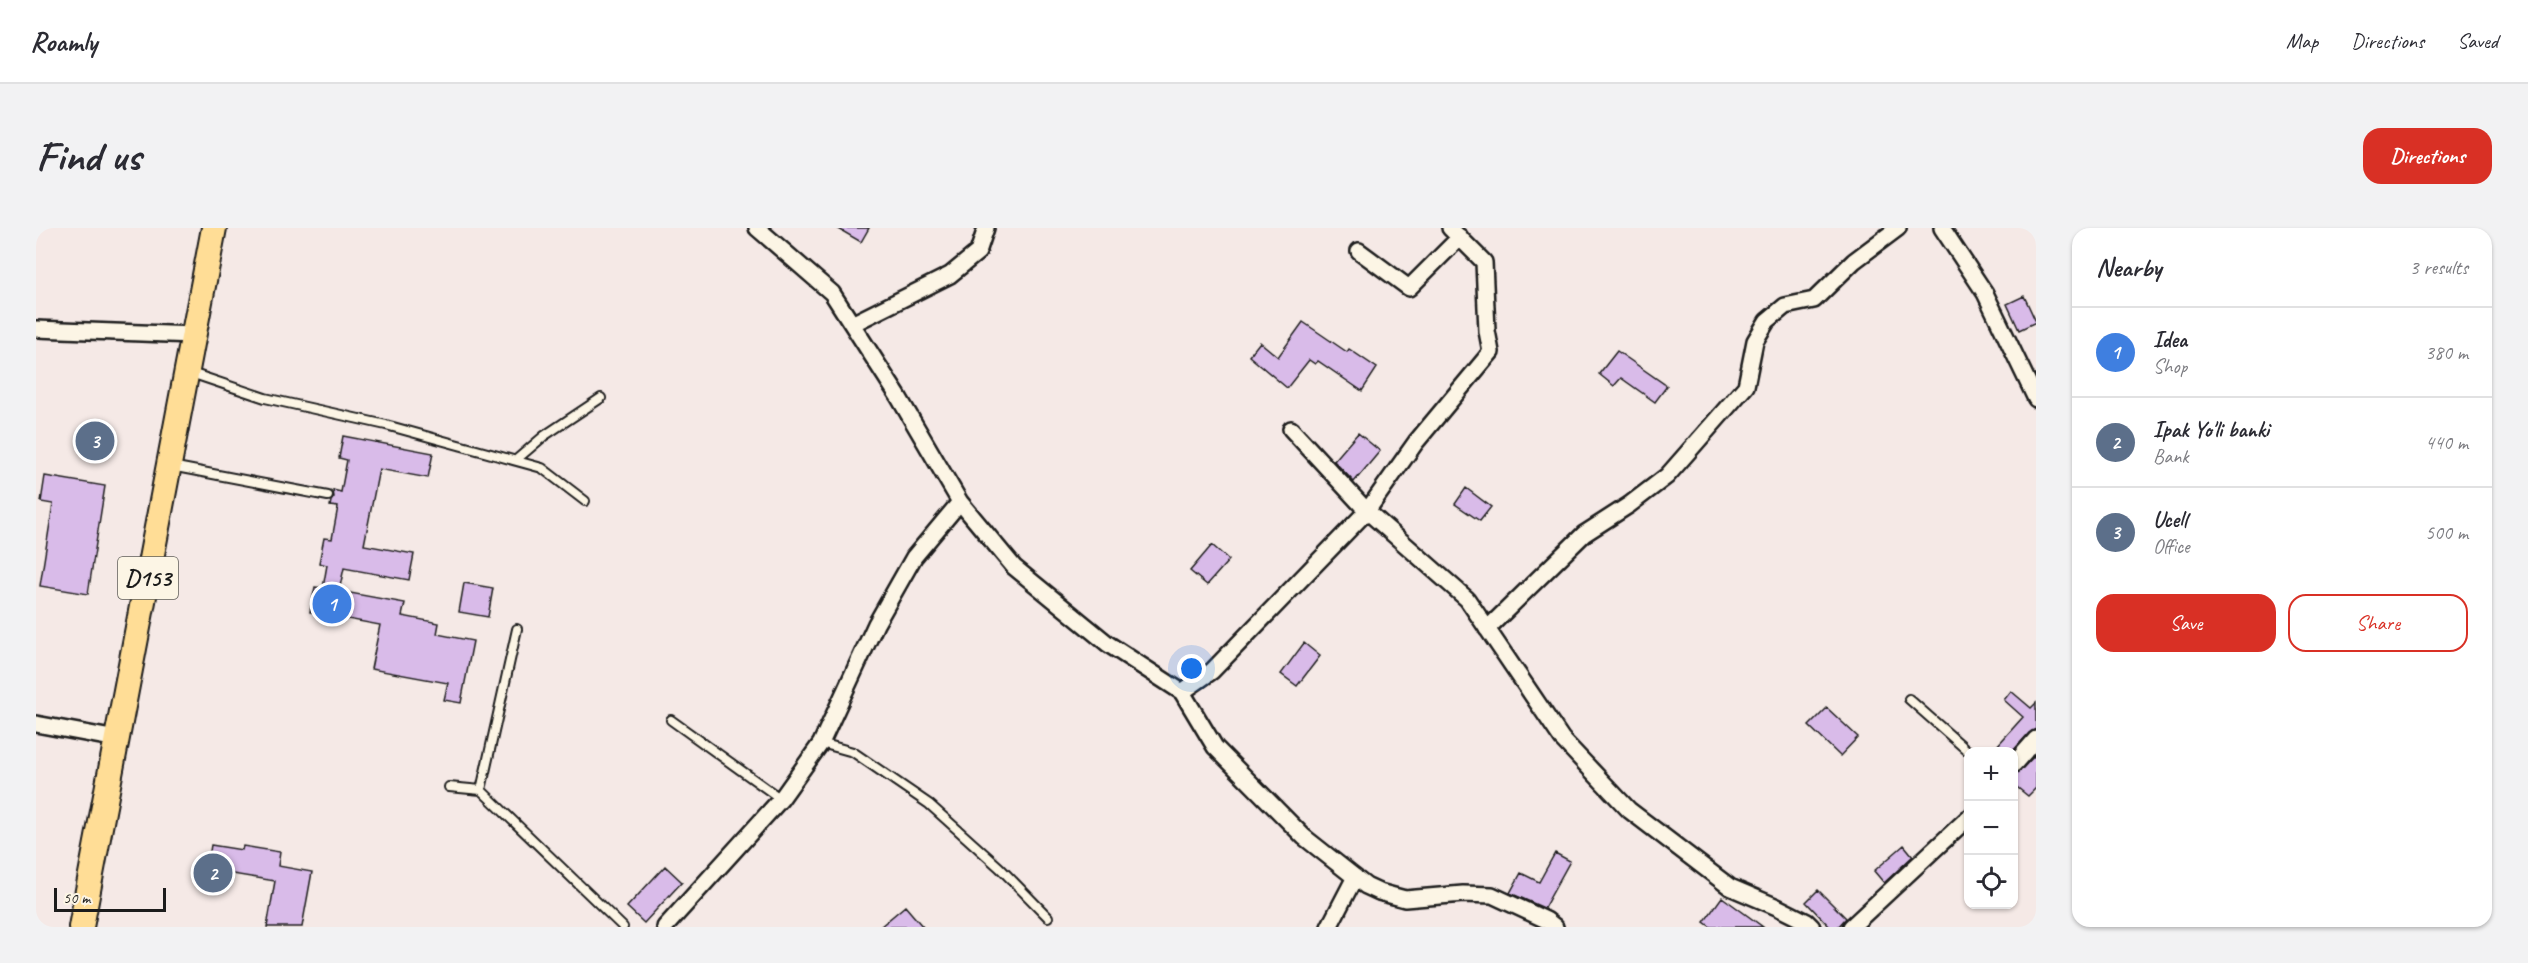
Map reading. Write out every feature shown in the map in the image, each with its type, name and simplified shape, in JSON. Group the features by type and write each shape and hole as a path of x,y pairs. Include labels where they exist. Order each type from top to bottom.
{"main road":[{"name":"D153","path":"81,927 214,228"}],"street":[{"path":"757,228 832,293 898,396 960,502 1014,567 1108,644 1182,692 1215,747 1304,837 1355,877 1379,892 1405,899 1462,894 1492,895 1546,920 1555,927"},
{"path":"852,324 950,275 978,252 986,228"},
{"path":"1487,629 1584,534 1629,505 1667,476 1746,386 1755,341 1767,321 1785,306 1814,300 1854,261 1898,228"},
{"path":"1942,228 1985,293 2036,399"},
{"path":"1182,692 1212,671 1367,511 1416,442 1491,352 1487,331 1484,262 1455,233 1409,288 1359,251"},
{"path":"36,329 194,335"},
{"path":"1291,429 1367,511 1467,599 1562,739 1629,810 1730,887 1777,907 1807,922 1812,927"},
{"path":"665,927 781,799 821,743 876,624 914,557 960,502"},
{"path":"36,724 117,739"},
{"path":"2018,759 2036,739"},
{"path":"1851,927 1964,822"},
{"path":"1329,927 1355,877"}],"lane":[{"path":"187,372 265,398 386,425 542,468 585,501"},
{"path":"516,460 544,436 601,398"},
{"path":"169,466 328,496"},
{"path":"481,790 517,629"},
{"path":"1909,699 1964,748"},
{"path":"671,720 781,799"},
{"path":"821,743 853,752 929,804 1000,868 1048,917"},
{"path":"449,787 481,790 623,927"}],"building":[{"path":"837,228 869,228 861,242"},
{"path":"2024,296 2036,322 2019,330 2007,304"},
{"path":"1303,322 1347,352 1349,349 1377,368 1362,391 1318,361 1315,364 1309,360 1287,388 1249,356 1260,342 1278,357"},
{"path":"1617,351 1667,386 1655,402 1621,378 1614,386 1599,374"},
{"path":"1358,433 1380,451 1354,482 1334,461"},
{"path":"343,436 433,453 428,478 379,469 364,545 414,554 409,580 344,568 339,591 405,603 402,616 439,623 437,634 473,641 461,703 444,700 448,683 371,669 380,625 310,612 315,587 323,588 327,565 319,563 324,538 332,539 338,507 330,506 334,497 333,490 341,492 347,460 339,458"},
{"path":"45,476 105,486 88,594 40,586 53,504 41,502"},
{"path":"1466,488 1491,507 1480,521 1455,504"},
{"path":"1212,545 1229,560 1207,585 1190,571"},
{"path":"464,583 493,588 488,617 459,612"},
{"path":"1304,643 1320,656 1297,686 1281,674"},
{"path":"2011,691 2031,708 2036,703 2036,729 2029,733 2016,747 1997,746 2023,717 2004,700"},
{"path":"1827,708 1858,737 1840,756 1809,726"},
{"path":"2036,754 2036,788 2028,796 2018,788 2018,772"},
{"path":"211,845 242,850 243,846 280,852 278,866 312,872 302,927 267,927 275,881 221,872 218,890 204,888"},
{"path":"1904,845 1913,856 1884,883 1874,871"},
{"path":"1555,853 1570,861 1544,908 1510,893 1521,873 1539,882"},
{"path":"665,866 682,882 644,923 627,907"},
{"path":"1818,890 1846,918 1838,927 1830,927 1806,902"},
{"path":"1722,897 1763,927 1711,927 1704,922"},
{"path":"905,906 923,927 880,927"}],"place":[{"name":"Ucell","path":"95,441"},
{"name":"Idea","path":"332,604"},
{"name":"Ipak Yo'li banki","path":"213,873"}]}
